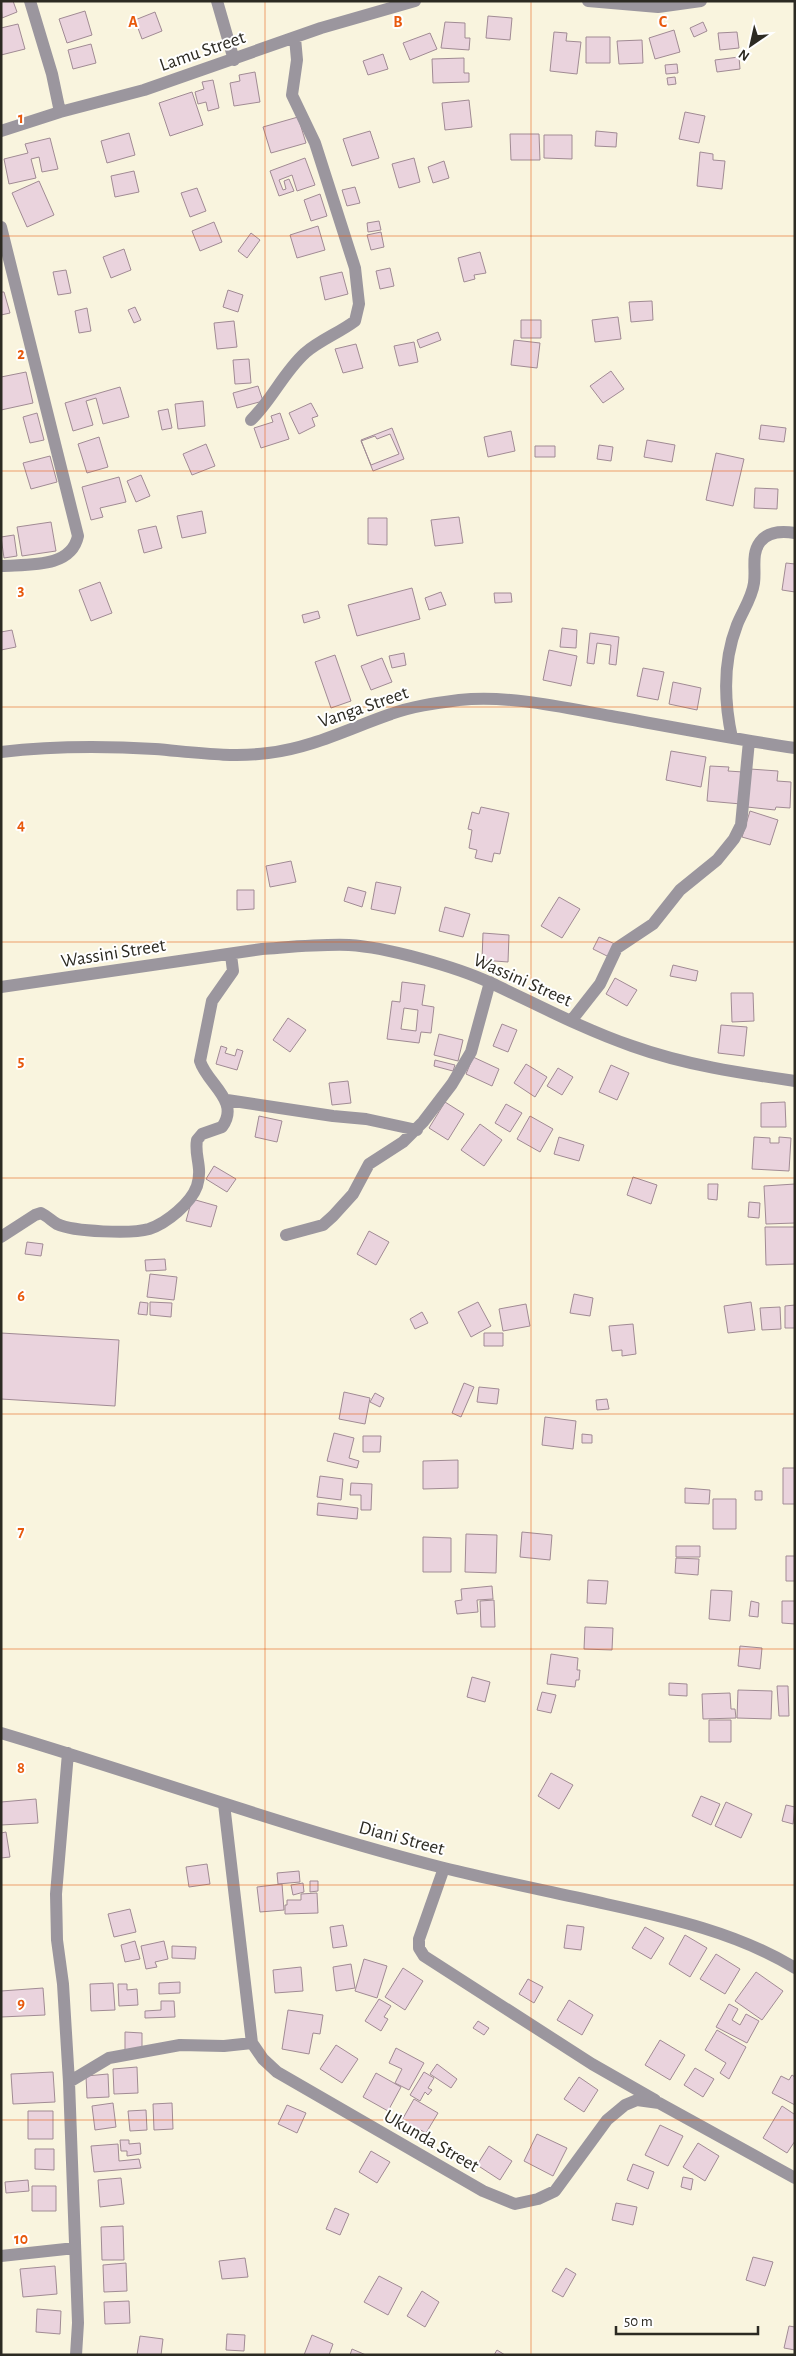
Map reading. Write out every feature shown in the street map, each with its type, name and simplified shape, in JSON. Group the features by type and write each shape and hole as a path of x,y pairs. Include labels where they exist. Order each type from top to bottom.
{"street":[{"path":"30,1 52,74 60,112"},
{"path":"217,1 234,60"},
{"name":"Lamu Street","path":"1,131 60,112 144,90 368,14 415,1"},
{"path":"588,1 658,7 701,1"},
{"path":"251,420 266,405 285,375 306,352 355,322 359,304 354,268 315,143 292,95 297,60 295,38"},
{"path":"1,228 78,536 75,547 70,553 55,561 1,566"},
{"path":"732,738 727,695 728,651 754,583 755,550 761,540 771,534 783,531 795,533"},
{"name":"Vanga Street","path":"1,752 29,748 110,747 232,754 269,753 304,746 333,737 393,713 483,698 519,700 566,707 795,748"},
{"path":"571,1021 600,984 617,948 653,924 680,890 717,860 734,839 741,825 749,741"},
{"name":"Wassini Street","path":"1,987 262,949 300,945 350,945 428,962 490,982 571,1021 634,1047 706,1068 795,1081"},
{"path":"1,1237 35,1215 42,1213 57,1224 91,1230 134,1231 150,1228 164,1220 194,1193 200,1164 197,1140 202,1134 222,1126 226,1122 228,1114 226,1100 203,1071 200,1062 212,1000 233,971 231,955"},
{"path":"286,1235 312,1228 328,1221 353,1194 369,1164 403,1142 417,1130 452,1084 467,1059 477,1034 490,982"},
{"path":"226,1100 366,1119 417,1130"},
{"name":"Diani Street","path":"1,1733 314,1832 444,1868 655,1915 727,1936 794,1965"},
{"path":"68,1753 56,1894 57,1940 63,1984 69,2082 78,2323 76,2355"},
{"path":"69,2082 109,2058 180,2045 224,2046 252,2043 224,1804"},
{"path":"444,1868 419,1940 419,1948 424,1956 592,2064 659,2102"},
{"name":"Ukunda Street","path":"252,2043 263,2059 277,2072 483,2191 515,2204 538,2199 555,2191 607,2120 625,2105 637,2100 659,2102 795,2178"},
{"path":"1,2256 75,2248"}],"building":[{"path":"1,1 13,1 17,12 2,18"},
{"path":"85,11 92,35 67,43 59,19"},
{"path":"155,12 162,31 142,39 135,20"},
{"path":"488,16 512,18 510,40 486,38"},
{"path":"445,22 465,23 465,38 470,38 469,50 441,48"},
{"path":"703,22 707,31 694,37 690,28"},
{"path":"18,24 25,49 1,55 1,28"},
{"path":"674,30 680,52 655,59 649,38"},
{"path":"554,32 567,33 566,41 581,42 577,74 550,71"},
{"path":"737,32 739,48 720,50 718,33"},
{"path":"430,33 437,49 410,60 403,43"},
{"path":"586,37 610,37 610,63 586,63"},
{"path":"642,40 643,63 619,64 617,41"},
{"path":"91,44 96,63 73,69 68,50"},
{"path":"383,54 388,69 368,75 363,61"},
{"path":"739,57 740,69 717,72 715,60"},
{"path":"464,58 464,73 469,73 469,82 433,83 432,59"},
{"path":"677,64 678,73 666,74 665,65"},
{"path":"255,72 260,102 234,106 230,83 240,81 239,75"},
{"path":"675,77 676,84 668,85 667,78"},
{"path":"213,80 219,108 208,111 206,102 198,104 195,92 204,89 202,82"},
{"path":"192,92 203,125 170,136 159,103"},
{"path":"469,100 472,127 445,130 442,103"},
{"path":"685,112 705,116 699,143 679,139"},
{"path":"298,117 306,143 271,153 263,127"},
{"path":"370,131 379,158 352,166 343,139"},
{"path":"596,131 617,133 616,147 595,146"},
{"path":"129,133 135,155 107,163 101,141"},
{"path":"510,134 539,134 540,160 511,160"},
{"path":"544,135 572,135 572,159 544,158"},
{"path":"50,138 58,169 42,172 39,157 31,159 36,178 9,184 4,159 28,153 25,144"},
{"path":"700,152 713,154 713,160 725,161 722,189 697,186"},
{"path":"305,158 315,185 297,191 292,175 279,180 283,190 286,189 284,181 289,179 294,191 279,196 270,171"},
{"path":"414,158 420,182 399,188 392,164"},
{"path":"444,161 449,178 433,183 428,167"},
{"path":"134,171 139,192 115,197 111,176"},
{"path":"39,181 54,215 27,227 12,193"},
{"path":"355,187 360,203 347,206 342,190"},
{"path":"197,188 206,211 190,217 181,193"},
{"path":"320,194 327,216 311,221 304,200"},
{"path":"379,221 381,230 368,232 367,223"},
{"path":"214,222 222,242 200,251 192,231"},
{"path":"318,226 325,250 297,258 290,235"},
{"path":"381,232 384,247 371,250 367,235"},
{"path":"251,233 260,240 247,258 238,251"},
{"path":"124,249 131,270 111,278 103,257"},
{"path":"480,252 486,273 474,275 475,279 464,282 458,258"},
{"path":"390,268 394,286 380,289 376,271"},
{"path":"66,270 71,293 58,295 53,272"},
{"path":"342,272 348,294 325,300 320,277"},
{"path":"228,290 243,295 238,312 223,307"},
{"path":"1,292 4,292 10,313 1,315"},
{"path":"652,301 653,320 631,322 629,302"},
{"path":"135,307 141,320 134,323 128,310"},
{"path":"87,308 91,331 79,333 75,311"},
{"path":"618,317 621,339 595,342 592,320"},
{"path":"521,320 541,320 541,338 521,338"},
{"path":"234,321 237,347 217,349 214,323"},
{"path":"438,332 441,340 420,348 417,340"},
{"path":"514,340 540,343 537,368 511,365"},
{"path":"414,342 418,362 399,366 394,346"},
{"path":"356,344 363,368 343,373 335,349"},
{"path":"249,359 251,383 235,384 233,360"},
{"path":"611,371 624,389 603,403 590,386"},
{"path":"26,372 33,403 1,410 1,377"},
{"path":"258,386 263,401 237,408 233,393"},
{"path":"120,387 129,417 103,424 96,398 86,401 93,425 73,431 65,403"},
{"path":"203,401 205,426 178,429 175,404"},
{"path":"311,403 318,416 312,418 315,426 299,434 289,413"},
{"path":"168,409 172,428 162,430 158,411"},
{"path":"37,413 44,440 30,443 23,417"},
{"path":"280,413 289,439 261,448 254,428 273,422 271,416"},
{"path":"761,425 786,428 784,442 759,439"},
{"path":"392,428 404,459 373,471 361,440"},
{"path":"511,431 515,451 488,457 484,437"},
{"path":"390,434 399,454 371,465 361,441 375,436 377,439"},
{"path":"99,437 108,467 87,473 78,444"},
{"path":"647,440 675,445 672,462 644,457"},
{"path":"206,444 215,466 192,475 183,454"},
{"path":"599,445 613,447 611,461 597,459"},
{"path":"535,446 555,446 555,457 535,457"},
{"path":"716,453 744,459 733,506 706,500"},
{"path":"50,456 57,482 31,489 23,463"},
{"path":"141,475 150,496 136,502 127,481"},
{"path":"119,477 126,502 100,508 103,517 91,520 82,487"},
{"path":"755,488 778,489 777,509 754,508"},
{"path":"202,511 206,533 182,538 177,516"},
{"path":"459,517 463,543 435,546 431,520"},
{"path":"368,518 387,518 387,545 368,544"},
{"path":"51,522 56,551 22,556 17,527"},
{"path":"156,526 162,548 144,553 138,530"},
{"path":"14,535 17,556 4,558 1,537"},
{"path":"786,563 795,564 795,592 782,590"},
{"path":"100,582 112,613 91,621 79,590"},
{"path":"412,588 420,619 357,636 348,605"},
{"path":"441,592 446,605 429,610 425,598"},
{"path":"494,593 511,593 512,602 495,603"},
{"path":"318,611 320,618 304,623 302,615"},
{"path":"562,628 577,630 576,648 560,647"},
{"path":"12,630 16,647 1,650 1,632"},
{"path":"590,633 619,637 616,665 609,664 611,645 597,643 594,664 587,663"},
{"path":"549,650 577,656 571,686 543,680"},
{"path":"404,653 406,665 392,668 389,656"},
{"path":"335,655 351,701 331,708 315,662"},
{"path":"382,658 392,682 371,690 361,666"},
{"path":"643,668 664,672 658,700 637,696"},
{"path":"673,682 701,688 697,710 669,704"},
{"path":"671,751 706,757 701,787 666,780"},
{"path":"710,766 729,767 728,771 743,772 741,804 707,801"},
{"path":"750,769 778,771 777,781 791,782 790,808 776,807 775,810 747,807"},
{"path":"481,807 509,813 500,854 494,853 492,862 475,858 477,850 469,848 472,830 468,829 472,812 479,814"},
{"path":"750,811 778,820 770,845 742,837"},
{"path":"291,861 296,882 270,887 266,866"},
{"path":"376,882 401,887 395,914 371,909"},
{"path":"348,887 366,892 362,907 344,901"},
{"path":"237,890 254,890 254,909 237,910"},
{"path":"559,897 580,909 562,938 541,926"},
{"path":"445,907 470,914 463,937 439,931"},
{"path":"483,933 509,935 508,962 482,960"},
{"path":"599,937 615,944 609,957 593,949"},
{"path":"673,965 698,971 696,981 670,976"},
{"path":"615,978 637,990 627,1006 606,994"},
{"path":"402,982 425,985 422,1005 434,1007 431,1033 421,1032 419,1043 387,1039 392,1001 400,1002","holes":["404,1008 418,1010 416,1031 401,1029"]},
{"path":"731,993 753,993 754,1021 732,1022"},
{"path":"288,1018 306,1030 290,1052 273,1040"},
{"path":"502,1024 517,1030 508,1052 493,1046"},
{"path":"721,1025 747,1027 744,1056 718,1053"},
{"path":"439,1034 463,1040 458,1061 434,1055"},
{"path":"221,1046 227,1048 225,1053 235,1056 237,1049 243,1051 237,1070 216,1064"},
{"path":"473,1057 499,1069 492,1086 466,1074"},
{"path":"435,1060 455,1065 453,1071 434,1066"},
{"path":"526,1064 547,1077 535,1097 514,1083"},
{"path":"611,1065 629,1073 617,1100 599,1092"},
{"path":"558,1068 573,1077 562,1095 547,1086"},
{"path":"348,1081 351,1103 332,1105 329,1083"},
{"path":"445,1102 464,1114 448,1140 429,1128"},
{"path":"785,1102 786,1127 761,1127 761,1103"},
{"path":"506,1104 522,1113 510,1132 495,1123"},
{"path":"259,1116 282,1121 277,1142 255,1137"},
{"path":"530,1116 553,1129 540,1152 517,1139"},
{"path":"480,1124 502,1140 484,1166 461,1150"},
{"path":"559,1137 584,1145 579,1161 554,1154"},
{"path":"754,1137 770,1138 770,1143 779,1143 779,1137 791,1138 789,1171 752,1169"},
{"path":"214,1166 236,1179 227,1192 206,1179"},
{"path":"633,1177 657,1185 651,1204 627,1195"},
{"path":"708,1184 718,1184 717,1200 708,1199"},
{"path":"795,1184 795,1223 766,1224 764,1186"},
{"path":"192,1199 217,1206 211,1227 186,1221"},
{"path":"749,1202 760,1203 759,1218 748,1217"},
{"path":"765,1227 795,1227 795,1264 766,1265"},
{"path":"369,1231 389,1242 376,1265 357,1254"},
{"path":"27,1242 43,1244 41,1256 25,1254"},
{"path":"165,1259 166,1270 146,1271 145,1260"},
{"path":"150,1274 177,1277 174,1300 147,1297"},
{"path":"574,1294 593,1298 590,1316 570,1313"},
{"path":"140,1302 148,1303 147,1315 138,1314"},
{"path":"150,1302 172,1303 171,1317 150,1315"},
{"path":"478,1302 491,1326 471,1337 458,1312"},
{"path":"751,1302 755,1330 728,1333 724,1306"},
{"path":"526,1304 530,1326 503,1331 499,1309"},
{"path":"795,1305 795,1328 785,1328 785,1306"},
{"path":"780,1307 781,1329 762,1330 760,1308"},
{"path":"422,1312 428,1323 415,1329 410,1319"},
{"path":"633,1324 636,1354 622,1356 622,1350 612,1351 609,1326"},
{"path":"1,1333 119,1340 115,1406 1,1399"},
{"path":"484,1333 503,1333 503,1346 484,1346"},
{"path":"464,1383 474,1387 461,1417 452,1413"},
{"path":"479,1387 499,1389 497,1404 477,1402"},
{"path":"344,1392 370,1398 365,1424 339,1419"},
{"path":"375,1393 384,1398 380,1407 370,1402"},
{"path":"607,1399 609,1409 597,1410 596,1400"},
{"path":"545,1417 576,1421 573,1449 542,1445"},
{"path":"334,1433 354,1438 349,1458 359,1461 357,1468 327,1461"},
{"path":"582,1434 592,1435 592,1443 582,1443"},
{"path":"363,1436 381,1436 380,1452 363,1452"},
{"path":"458,1460 458,1488 423,1489 423,1461"},
{"path":"783,1468 795,1468 795,1504 783,1504"},
{"path":"320,1476 343,1479 341,1500 317,1497"},
{"path":"351,1483 372,1484 371,1510 361,1510 361,1495 350,1495"},
{"path":"685,1488 710,1490 709,1504 685,1503"},
{"path":"755,1491 762,1491 762,1500 755,1500"},
{"path":"713,1499 736,1499 736,1529 713,1529"},
{"path":"318,1503 358,1508 357,1519 317,1515"},
{"path":"522,1532 552,1535 550,1560 520,1557"},
{"path":"466,1534 497,1535 496,1573 465,1572"},
{"path":"423,1537 451,1538 451,1572 423,1572"},
{"path":"676,1546 700,1546 700,1557 676,1557"},
{"path":"786,1556 795,1556 795,1581 786,1581"},
{"path":"676,1558 699,1559 698,1575 675,1573"},
{"path":"588,1580 608,1581 606,1604 587,1603"},
{"path":"492,1586 493,1599 477,1600 478,1612 457,1614 455,1601 462,1600 461,1589"},
{"path":"711,1590 732,1591 730,1621 709,1619"},
{"path":"494,1600 495,1627 481,1627 480,1601"},
{"path":"751,1601 759,1603 758,1617 749,1616"},
{"path":"782,1601 795,1601 795,1624 782,1623"},
{"path":"585,1627 613,1628 612,1650 584,1649"},
{"path":"740,1646 762,1648 760,1669 738,1666"},
{"path":"551,1654 578,1658 577,1670 580,1670 579,1680 576,1680 575,1687 547,1684"},
{"path":"472,1677 490,1682 485,1702 467,1697"},
{"path":"669,1683 687,1684 687,1696 669,1695"},
{"path":"777,1686 788,1686 789,1716 779,1716"},
{"path":"738,1690 772,1691 771,1719 737,1718"},
{"path":"542,1692 556,1695 551,1713 537,1710"},
{"path":"730,1693 731,1709 735,1709 736,1718 703,1719 702,1694"},
{"path":"709,1720 731,1720 731,1742 709,1742"},
{"path":"551,1773 573,1785 559,1809 538,1796"},
{"path":"701,1796 720,1804 711,1825 692,1816"},
{"path":"36,1799 38,1823 1,1825 1,1802"},
{"path":"726,1802 752,1814 741,1838 715,1826"},
{"path":"786,1805 795,1807 793,1824 782,1821"},
{"path":"6,1832 10,1857 1,1858 1,1833"},
{"path":"207,1864 210,1884 189,1887 186,1867"},
{"path":"299,1871 300,1882 278,1884 277,1873"},
{"path":"310,1881 318,1881 318,1891 310,1892"},
{"path":"303,1883 304,1892 293,1895 291,1885"},
{"path":"282,1884 284,1910 260,1912 257,1887"},
{"path":"317,1893 318,1913 285,1914 287,1900 301,1900 301,1894"},
{"path":"130,1909 136,1932 114,1937 108,1914"},
{"path":"343,1925 347,1946 333,1948 330,1927"},
{"path":"567,1925 584,1927 581,1950 564,1948"},
{"path":"645,1927 664,1938 651,1959 632,1948"},
{"path":"685,1935 707,1948 690,1977 669,1964"},
{"path":"135,1941 140,1959 125,1962 121,1945"},
{"path":"164,1941 168,1959 155,1962 157,1967 146,1969 141,1946"},
{"path":"172,1946 196,1947 195,1959 172,1958"},
{"path":"716,1954 740,1969 725,1994 700,1979"},
{"path":"364,1959 387,1966 377,1998 355,1991"},
{"path":"351,1964 355,1988 336,1991 333,1967"},
{"path":"301,1967 303,1991 275,1993 273,1970"},
{"path":"403,1968 423,1981 405,2010 385,1997"},
{"path":"756,1972 783,1991 762,2020 735,2001"},
{"path":"528,1979 543,1987 534,2003 519,1994"},
{"path":"180,1982 180,1993 159,1994 159,1983"},
{"path":"113,1983 115,2010 91,2011 90,1984"},
{"path":"118,1984 127,1984 127,1990 137,1989 138,2005 119,2006"},
{"path":"43,1988 45,2015 1,2017 1,1991"},
{"path":"379,1999 391,2006 384,2017 388,2019 381,2031 365,2021"},
{"path":"569,2000 593,2015 582,2035 557,2020"},
{"path":"161,2001 174,2001 175,2017 145,2018 145,2011 161,2010"},
{"path":"729,2004 738,2009 732,2020 740,2025 746,2014 759,2021 747,2043 716,2027"},
{"path":"288,2010 323,2015 320,2034 313,2033 309,2054 282,2049"},
{"path":"478,2021 489,2028 484,2035 473,2028"},
{"path":"717,2030 746,2047 729,2079 720,2073 726,2063 705,2050"},
{"path":"125,2032 142,2033 142,2051 125,2051"},
{"path":"660,2040 685,2055 670,2080 645,2065"},
{"path":"336,2045 358,2059 342,2083 320,2069"},
{"path":"396,2048 424,2063 409,2090 395,2083 402,2069 389,2063"},
{"path":"437,2064 457,2079 451,2088 430,2074"},
{"path":"137,2067 138,2093 114,2094 113,2069"},
{"path":"695,2068 714,2079 703,2097 684,2085"},
{"path":"53,2072 55,2102 13,2104 11,2074"},
{"path":"424,2072 434,2078 428,2088 432,2090 428,2095 425,2092 420,2101 410,2095"},
{"path":"376,2073 401,2087 388,2111 363,2097"},
{"path":"108,2074 109,2097 87,2098 86,2076"},
{"path":"792,2075 795,2077 795,2105 772,2093 781,2076 789,2080"},
{"path":"579,2077 598,2090 584,2112 564,2099"},
{"path":"414,2099 438,2113 426,2133 402,2120"},
{"path":"113,2103 116,2127 95,2130 92,2106"},
{"path":"172,2103 173,2129 154,2130 153,2104"},
{"path":"287,2105 306,2113 297,2133 278,2124"},
{"path":"782,2106 794,2114 795,2112 795,2141 787,2153 763,2138"},
{"path":"146,2110 147,2130 130,2131 128,2111"},
{"path":"28,2111 53,2111 53,2139 28,2139"},
{"path":"660,2125 683,2136 668,2166 645,2155"},
{"path":"537,2134 567,2148 553,2176 524,2161"},
{"path":"120,2140 129,2140 129,2144 140,2143 141,2154 127,2156 127,2151 121,2151"},
{"path":"698,2143 719,2156 705,2181 683,2167"},
{"path":"118,2144 119,2161 139,2159 141,2168 94,2172 91,2146"},
{"path":"489,2146 512,2161 500,2180 477,2165"},
{"path":"35,2149 54,2149 54,2170 35,2169"},
{"path":"371,2151 390,2162 377,2183 359,2172"},
{"path":"633,2164 654,2172 648,2189 627,2180"},
{"path":"683,2177 693,2179 691,2190 681,2187"},
{"path":"121,2178 124,2204 100,2207 98,2180"},
{"path":"28,2180 29,2191 6,2193 5,2182"},
{"path":"32,2186 56,2186 56,2211 32,2211"},
{"path":"616,2203 637,2207 633,2225 612,2220"},
{"path":"335,2208 349,2214 340,2235 326,2229"},
{"path":"123,2226 124,2260 102,2260 101,2227"},
{"path":"753,2257 773,2262 765,2286 746,2280"},
{"path":"245,2258 248,2277 222,2279 219,2261"},
{"path":"126,2263 127,2291 104,2292 103,2265"},
{"path":"55,2266 57,2294 23,2297 20,2269"},
{"path":"566,2268 576,2274 563,2297 552,2291"},
{"path":"379,2276 402,2288 388,2315 364,2302"},
{"path":"422,2291 439,2302 425,2327 407,2316"},
{"path":"129,2301 130,2323 105,2324 104,2302"},
{"path":"37,2309 61,2311 60,2334 36,2332"},
{"path":"789,2326 795,2327 795,2350 784,2348"},
{"path":"227,2334 245,2335 244,2351 226,2350"},
{"path":"312,2335 333,2344 329,2355 304,2355"},
{"path":"140,2336 163,2339 161,2355 137,2355"},
{"path":"352,2349 366,2355 350,2355"},
{"path":"497,2350 505,2355 494,2355"}]}
